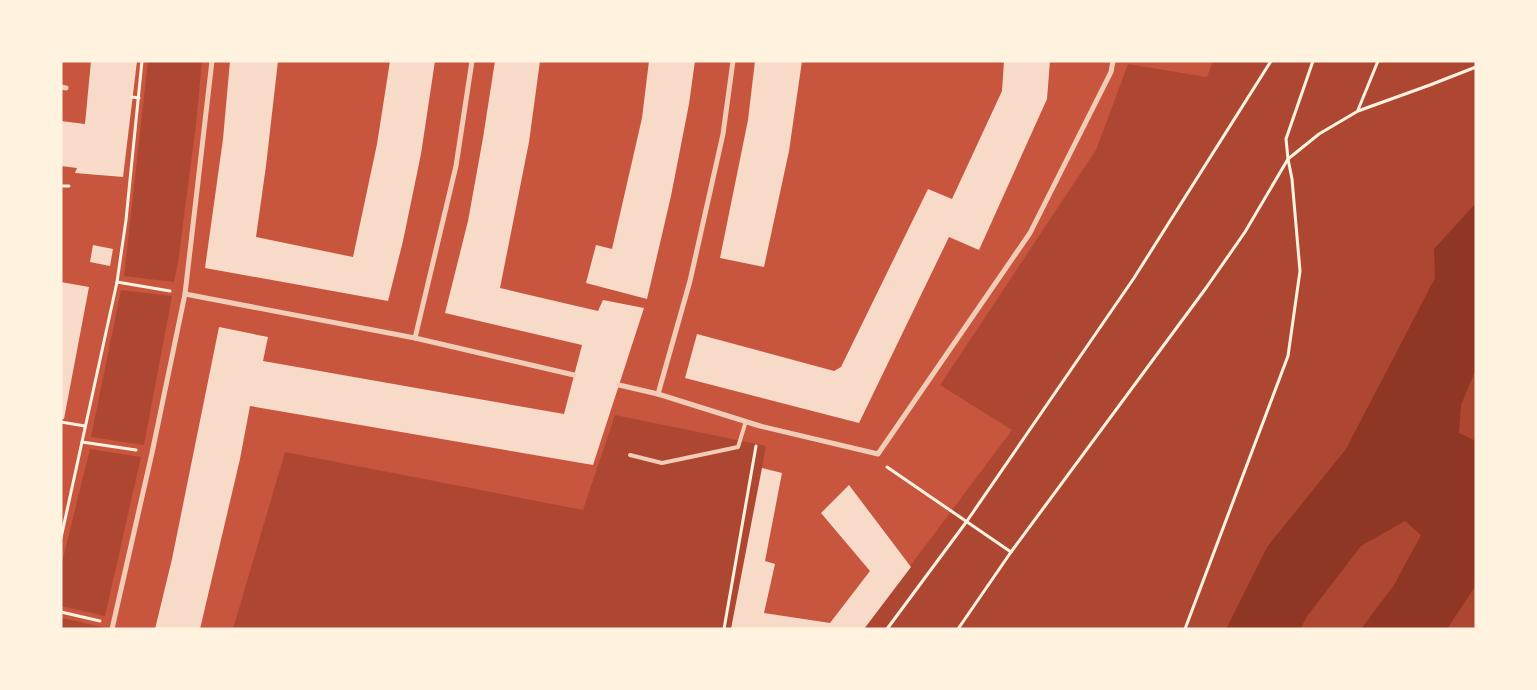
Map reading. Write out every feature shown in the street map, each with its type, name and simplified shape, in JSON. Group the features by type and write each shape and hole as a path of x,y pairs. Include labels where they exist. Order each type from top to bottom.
{"street":[{"path":"112,626 152,453 185,294 212,61"},
{"path":"415,338 456,166 472,61"},
{"path":"658,394 690,281 723,134 733,61"},
{"path":"619,385 658,394 760,426 878,454 1030,233 1111,72 1112,61"},
{"path":"185,294 415,338 574,375"}],"lane":[{"path":"630,455 662,463 738,447 746,422"}],"path":[{"path":"61,538 117,282 126,220 142,61"},
{"path":"887,629 967,521 1134,278 1271,61"},
{"path":"1185,629 1288,356 1300,272 1292,179 1286,139 1313,61"},
{"path":"1358,111 1378,61"},
{"path":"958,629 1011,552 1206,288 1245,232 1288,159 1319,134 1358,111 1476,67"},
{"path":"132,97 139,98"},
{"path":"61,186 69,186"},
{"path":"117,282 185,294"},
{"path":"61,422 85,426"},
{"path":"724,629 760,426"},
{"path":"82,442 152,453"},
{"path":"878,454 885,465 1011,552"},
{"path":"61,612 112,626"}],"shaded area":[{"path":"148,61 202,61 196,124 174,282 124,276"},
{"path":"1213,61 1476,61 1476,629 863,629 1012,430 940,385 1096,150 1128,64 1207,77"},
{"path":"1476,203 1476,369 1461,405 1459,433 1476,441 1476,585 1447,629 1361,629 1394,585 1421,535 1405,521 1361,546 1308,615 1300,629 1226,629 1267,547 1346,449 1435,278 1434,249"},
{"path":"121,290 172,296 144,445 91,437"},
{"path":"615,415 766,446 731,629 233,629 285,452 583,510"},
{"path":"90,449 141,457 105,616 61,606 61,567"},
{"path":"61,618 102,627 102,629 61,629"}],"building":[{"path":"91,61 137,61 123,177 75,173 77,168 61,166 61,121 85,124"},
{"path":"230,61 278,61 256,237 353,257 377,144 390,61 435,61 421,154 388,301 205,268 223,139"},
{"path":"495,61 540,61 529,142 500,288 598,311 603,300 644,308 593,465 250,406 240,459 200,629 155,629 172,559 219,327 268,337 263,361 564,414 582,345 445,313 468,221"},
{"path":"649,61 695,61 689,104 671,196 647,299 586,283 596,245 612,249 642,118"},
{"path":"755,61 802,61 789,151 764,267 720,258 748,120"},
{"path":"1004,61 1050,61 1047,99 979,250 949,237 859,423 685,378 697,334 834,371 841,367 928,189 952,199 1002,91"},
{"path":"93,245 113,249 110,266 90,262"},
{"path":"61,282 89,287 64,419 61,419"},
{"path":"762,468 782,473 765,561 775,564 764,613 830,623 870,571 821,513 849,485 911,567 864,629 731,629"}]}
